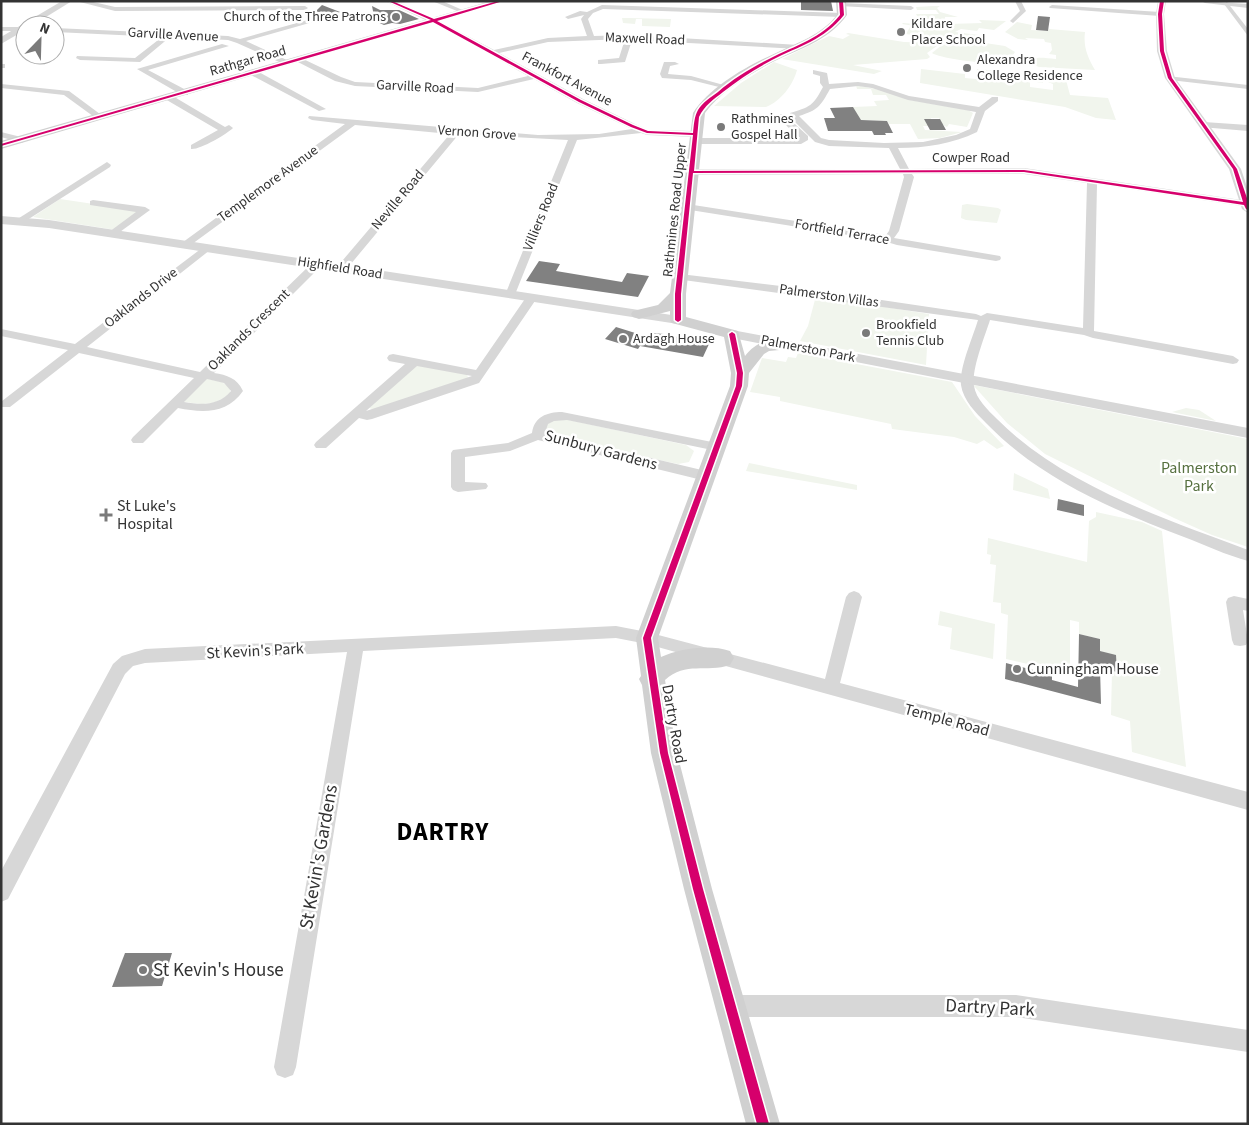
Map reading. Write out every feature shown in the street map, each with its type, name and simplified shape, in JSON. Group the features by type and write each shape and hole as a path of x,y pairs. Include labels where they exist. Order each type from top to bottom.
{"main road":[{"name":"Rathgar Road","path":"1,146 502,1"},
{"name":"Rathmines Road Upper","path":"678,320 678,294 687,206 700,110 727,87 771,59 799,47 831,29 842,7"},
{"path":"639,314 657,312 663,309 678,294"},
{"name":"Palmerston Park","path":"678,320 732,334"},
{"name":"Dartry Road","path":"732,334 740,373 739,386 647,638 664,753 698,889 763,1124"},
{"path":"740,373 758,350 765,346 784,345"},
{"path":"652,679 667,664 683,660 722,658"}],"street":[{"path":"45,15 68,1"},
{"path":"79,1 114,9 305,8"},
{"path":"389,1 435,21"},
{"path":"435,1 464,12"},
{"path":"1013,21 1023,11 1018,1"},
{"path":"1162,1 1160,14 1162,51 1170,78 1235,169 1247,206"},
{"path":"1205,1 1248,6"},
{"path":"591,38 584,19 588,14 602,7 655,4 912,8"},
{"path":"1227,4 1248,34"},
{"path":"1052,8 1160,14"},
{"path":"568,17 580,13 588,14"},
{"path":"240,41 311,21"},
{"name":"Frankfort Avenue","path":"435,21 610,116 642,130 695,137 801,141 805,138 781,116"},
{"path":"1,29 15,28"},
{"name":"Garville Avenue","path":"65,30 228,38 240,41 286,64"},
{"path":"1,41 15,33"},
{"path":"80,58 137,60 169,35"},
{"name":"Maxwell Road","path":"492,53 538,42 591,38 629,38 799,47"},
{"path":"600,62 622,60 629,38"},
{"path":"737,52 738,43"},
{"path":"185,93 138,69 225,46"},
{"name":"Garville Road","path":"298,60 338,79 355,84 478,90 536,76"},
{"path":"675,64 667,64 665,76 691,78 727,87"},
{"path":"254,72 322,109"},
{"path":"816,72 825,76 824,83 827,87"},
{"path":"1170,78 1248,87"},
{"path":"827,87 858,84 882,88 893,94 908,98 981,110"},
{"path":"1,86 66,93 100,117"},
{"path":"827,87 818,104 812,109 799,112 793,116 818,140 830,144 935,143 950,141 974,130 981,110 995,99"},
{"path":"168,98 212,124 228,130 194,148"},
{"name":"Vernon Grove","path":"312,118 456,132 573,139 601,138 642,130"},
{"name":"Templemore Avenue","path":"184,245 352,123"},
{"path":"1204,125 1248,128"},
{"name":"Neville Road","path":"340,268 456,132"},
{"path":"1,134 22,140"},
{"name":"Villiers Road","path":"510,295 573,139"},
{"path":"888,239 894,231 909,177 891,144"},
{"path":"21,220 107,165"},
{"name":"Cowper Road","path":"691,172 1024,171 1247,206"},
{"path":"1087,332 1089,330 1092,181"},
{"path":"93,203 145,210 113,234"},
{"name":"Fortfield Terrace","path":"687,206 996,258"},
{"name":"Highfield Road","path":"1,220 21,220 678,320"},
{"name":"Oaklands Drive","path":"6,404 206,248"},
{"name":"Oaklands Crescent","path":"138,440 175,404 200,375 316,265"},
{"name":"Palmerston Villas","path":"680,277 814,293 976,317"},
{"path":"358,413 367,416 475,380 531,298"},
{"path":"1233,360 1093,335 1087,332 987,316 984,320 966,386 972,399 991,422 1026,454 1128,510 1248,556"},
{"name":"Oaklands Drive","path":"1,332 200,375"},
{"name":"Palmerston Park","path":"732,334 1248,433"},
{"path":"393,358 480,374"},
{"path":"321,445 414,362"},
{"name":"Oaklands Crescent","path":"175,404 199,408 215,407 229,400 237,391 234,383 229,380 200,375"},
{"name":"Sunbury Gardens","path":"706,476 546,439 538,435 538,429 543,420 553,415 567,416 717,447"},
{"path":"481,486 458,487 458,454 497,450 528,442 538,435"},
{"path":"831,687 854,597"},
{"path":"1240,640 1234,602 1248,605"},
{"name":"St Kevin's Park","path":"1,892 110,684 128,661 145,656 607,632 647,638"},
{"name":"Temple Road","path":"647,638 1248,801"},
{"name":"St Kevin's Gardens","path":"285,1068 304,942 356,646"},
{"name":"Dartry Park","path":"730,1006 1016,1006 1248,1040"}],"green space":[{"path":"940,6 937,8 940,12 958,17 945,17 949,24 982,23 979,20 1006,21 994,30 979,28 977,31 961,29 955,32 979,35 942,41 923,41 924,37 906,34 910,27 915,26 903,23 939,26 936,19 919,19 916,14 939,14 936,10 917,10 916,7"},
{"path":"622,18 671,19 670,27 642,26 642,19 636,19 635,24 623,23"},
{"path":"1017,22 1032,25 1031,30 1048,31 1049,29 1085,32 1087,52 1095,70 1039,67 1026,62 1037,58 1056,59 1056,55 1049,54 1052,50 1051,43 1045,42 1044,39 1018,39 1005,32"},
{"path":"846,34 904,42 941,43 927,53 930,57 927,59 853,65 882,71 874,74 782,59 829,36 843,39 850,35"},
{"path":"965,40 1005,46 1015,52 1007,60 997,63 956,59 932,53 942,45"},
{"path":"774,62 797,70 793,81 777,101 766,107 714,106 741,83"},
{"path":"921,69 965,74 965,78 976,79 977,69 1030,74 1031,78 1043,79 1043,83 1030,81 1030,87 1053,90 1053,84 1048,82 1047,78 1066,80 1070,95 1108,98 1116,120 1096,118 1065,107 920,83"},
{"path":"856,85 880,90 910,100 968,110 973,113 967,127 949,124 947,127 943,125 939,118 931,118 929,126 923,126 925,130 962,132 940,138 918,139 910,124 889,124 887,121 856,120 853,107 877,106 874,101 889,100 886,95 873,95 871,89 857,89"},
{"path":"60,199 141,211 116,230 33,217"},
{"path":"962,205 998,208 1001,210 997,223 961,218"},
{"name":"Brookfield Tennis Club","path":"816,296 929,314 926,365 800,341 808,326"},
{"path":"798,353 952,382 975,416 1004,446 997,449 984,440 977,444 954,437 892,429 891,424 780,401 780,397 750,392 762,358 786,362 788,357 796,358"},
{"path":"419,365 467,374 468,378 375,410 369,408 414,367"},
{"path":"203,378 222,382 230,388 230,393 219,401 207,404 181,401"},
{"name":"Palmerston Park","path":"973,385 1248,439 1248,547 1212,535 1174,518 1045,454 1007,423"},
{"path":"1186,408 1199,410 1216,421 1172,412"},
{"path":"557,419 686,445 694,451 689,462 678,464 548,436 544,431 547,423"},
{"path":"749,463 857,485 857,490 746,471"},
{"path":"1014,473 1048,489 1050,499 1013,490"},
{"path":"1096,512 1142,522 1162,531 1186,767 1132,752 1130,721 1111,715 1112,671 1117,672 1116,656 1100,651 1100,639 1079,634 1079,622 1070,620 1070,674 1006,659 1008,615 1001,613 1001,603 993,602 996,565 990,564 991,555 987,554 988,538 1087,562 1089,521 1096,517"},
{"path":"940,611 995,624 993,659 950,649 952,628 938,625"}],"building":[{"path":"801,1 831,1 833,11 801,10"},
{"path":"322,5 340,12 315,19 310,17"},
{"name":"Church of the Three Patrons","path":"372,6 380,10 399,10 419,19 400,24 384,25 375,21"},
{"path":"1038,16 1050,17 1048,31 1036,30"},
{"path":"853,107 861,120 887,121 893,133 874,135 872,131 828,131 824,118 835,118 830,108"},
{"path":"924,119 940,119 946,130 930,130"},
{"path":"539,261 560,264 556,271 622,282 627,273 649,276 638,297 526,281"},
{"path":"616,327 648,337 651,333 664,334 709,344 703,357 640,346 638,349 605,339"},
{"path":"1058,499 1084,505 1084,516 1057,510"},
{"name":"Cunningham House","path":"1079,634 1100,639 1100,651 1116,655 1117,672 1100,668 1101,704 1005,679 1006,663 1052,675 1052,680 1078,687"},
{"name":"St Kevin's House","path":"125,953 172,953 162,986 112,987"}],"cycle path":[{"path":"389,1 431,19 580,101 632,126 647,132 695,134"},
{"path":"1,145 502,1"},
{"path":"678,320 678,294 697,117 700,110 733,82 752,70 771,59 810,42 827,31 842,15 841,1"},
{"path":"1162,1 1160,14 1162,51 1170,78 1235,169 1248,209"},
{"path":"691,172 1024,171 1248,204"},
{"path":"732,334 740,373 739,386 647,638 664,753 698,889 763,1124"}],"place":[{"name":"Church of the Three Patrons","path":"396,17"},
{"name":"Kildare Place School","path":"901,32"},
{"name":"Alexandra College Residence","path":"967,68"},
{"name":"Rathmines Gospel Hall","path":"721,127"},
{"name":"Brookfield Tennis Club","path":"866,333"},
{"name":"Ardagh House","path":"623,339"},
{"name":"St Luke's Hospital","path":"106,515"},
{"name":"Cunningham House","path":"1017,669"},
{"name":"St Kevin's House","path":"143,970"}],"district":[{"name":"DARTRY","path":"443,832"}]}
